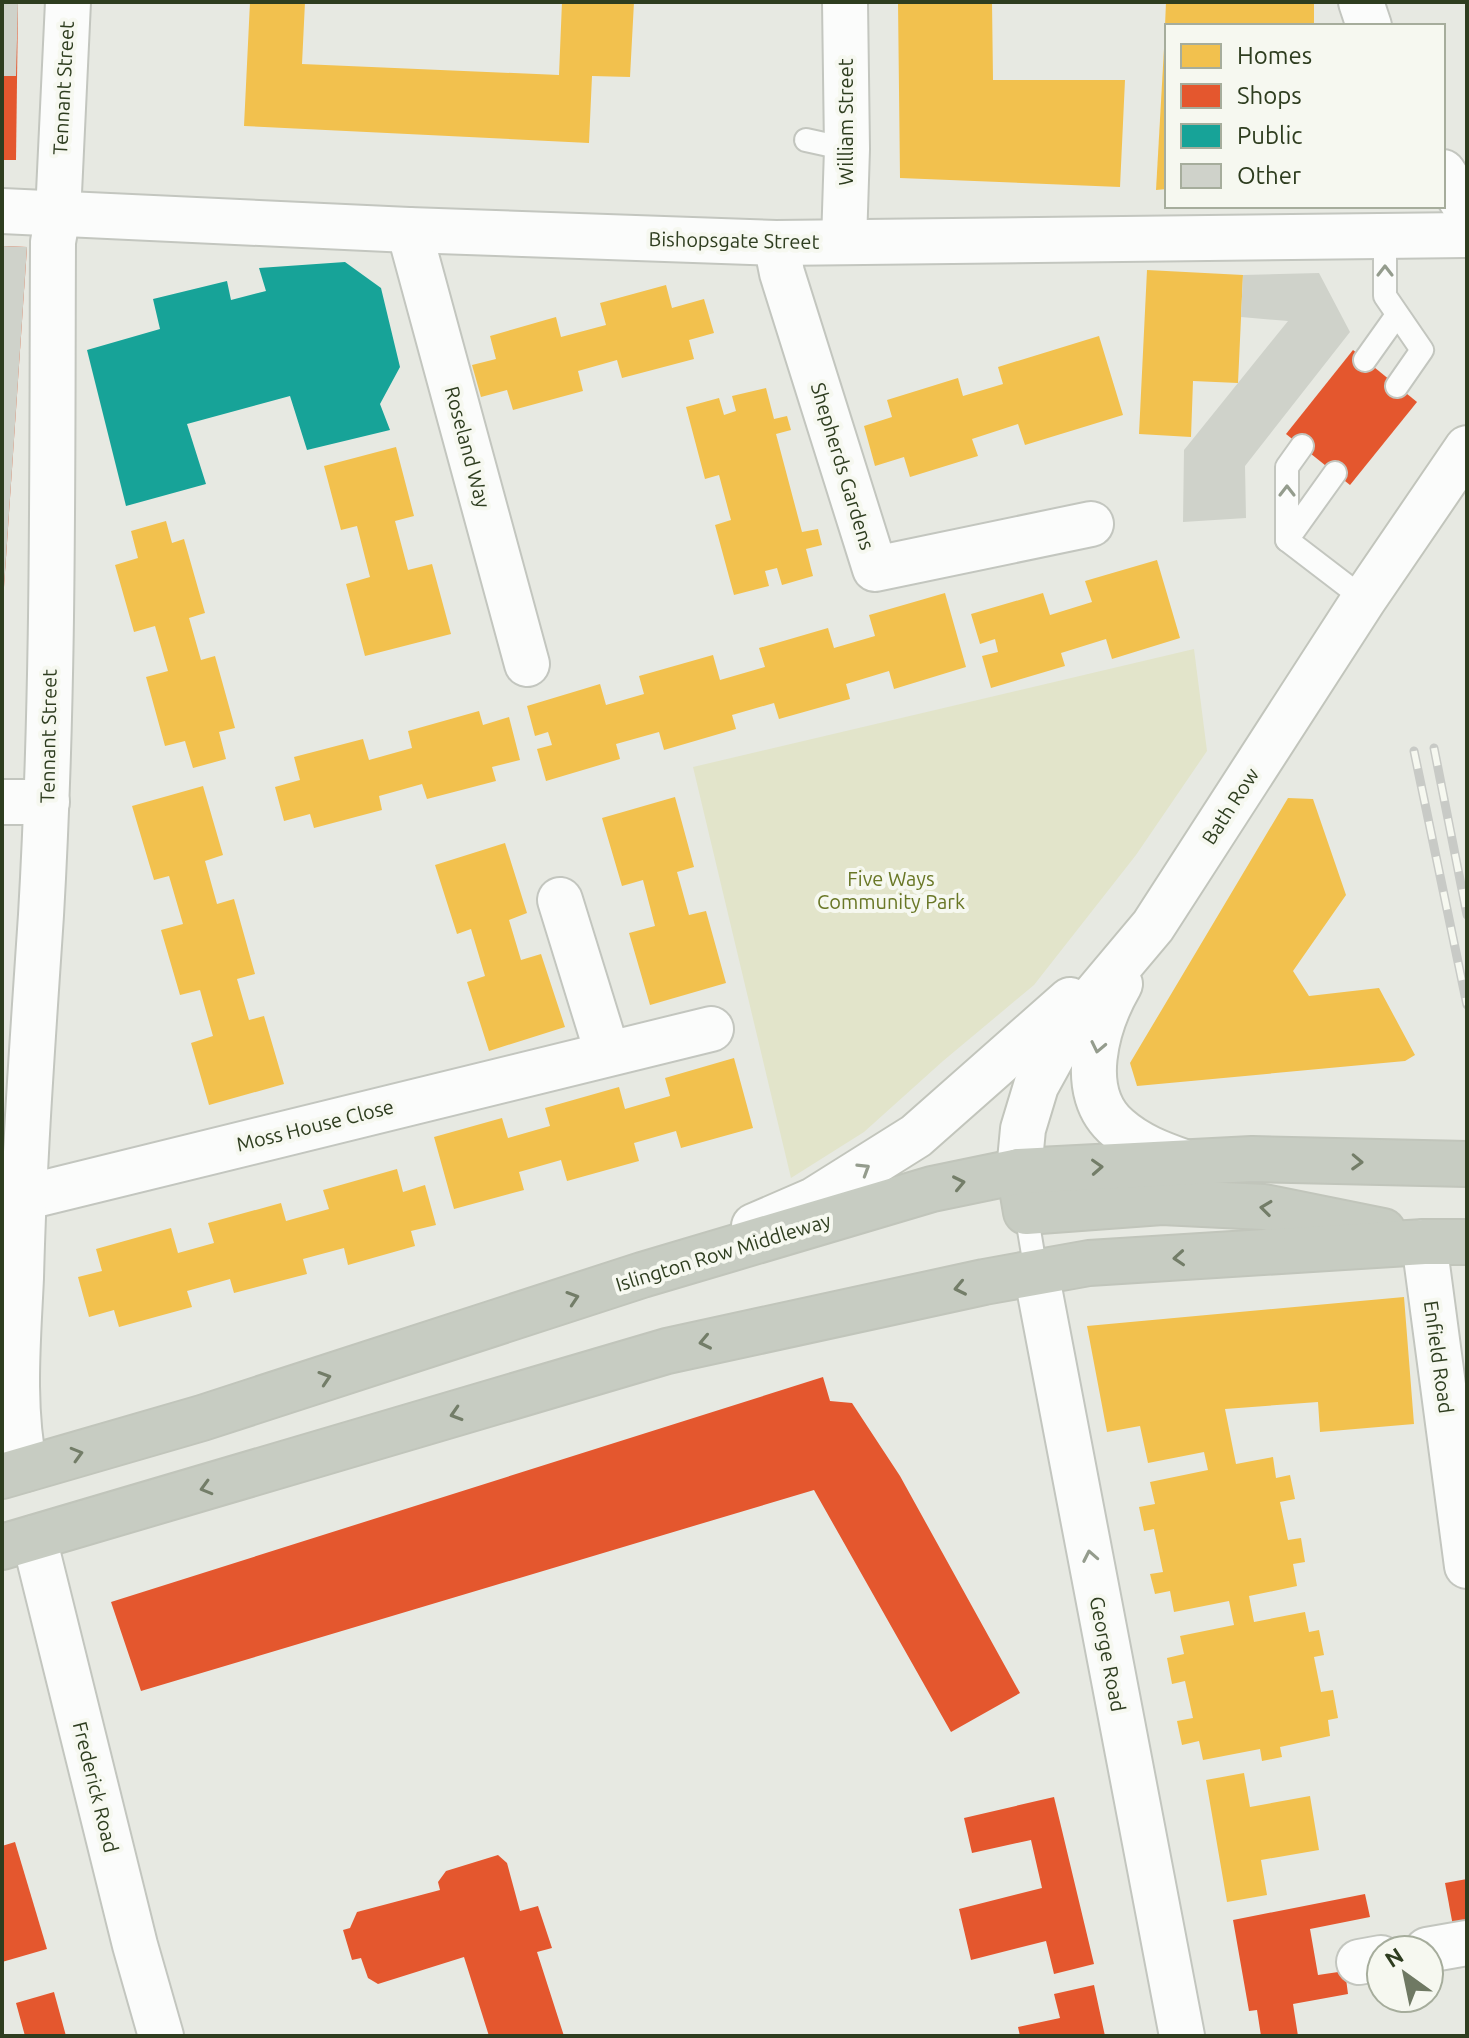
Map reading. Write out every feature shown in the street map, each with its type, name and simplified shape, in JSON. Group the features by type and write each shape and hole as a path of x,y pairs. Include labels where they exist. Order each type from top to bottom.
{"highway":[{"name":"Islington Row Middleway","path":"13,1472 202,1418 642,1275 932,1189 1023,1192 1184,1162 1252,1159 1467,1164"},
{"path":"1023,1192 1264,1207 1342,1221 1424,1242"},
{"path":"18,1542 667,1351 1036,1272 1089,1263 1467,1242"}],"street":[{"name":"Tennant Street","path":"13,1472 18,1436 11,1321 23,1198 47,802 53,242 58,214 68,2"},
{"name":"William Street","path":"844,242 826,144 845,2"},
{"path":"1361,2 1361,10 1368,24"},
{"path":"1445,175 1467,209"},
{"name":"Bishopsgate Street","path":"2,211 776,243 1467,235"},
{"name":"Roseland Way","path":"409,230 527,664"},
{"name":"Shepherds Gardens","path":"776,243 782,273 875,569 1091,524"},
{"name":"Bath Row","path":"1023,1192 1023,1129 1036,1086 1069,1026 1153,926 1364,599 1467,448"},
{"path":"2,802 47,802"},
{"path":"560,900 607,1052"},
{"path":"1153,926 1115,994 1097,1044 1093,1073 1099,1102 1116,1127 1149,1149 1184,1162"},
{"path":"642,1275 814,1200 916,1136 1153,926"},
{"name":"Moss House Close","path":"23,1198 607,1052 711,1029"},
{"name":"Enfield Road","path":"1424,1242 1467,1566"},
{"name":"George Road","path":"1036,1272 1182,2036"},
{"name":"Frederick Road","path":"18,1542 161,2036"},
{"path":"1445,1947 1467,1943"}],"lane":[{"path":"1385,236 1385,296 1422,350 1397,386"},
{"path":"1365,360 1397,315"},
{"path":"1287,540 1287,467 1302,446"},
{"path":"1287,540 1335,473"},
{"path":"1287,540 1364,599"},
{"path":"1023,1192 1036,1272"}],"green space":[{"name":"Five Ways Community Park","path":"1194,649 1207,751 1136,855 1034,985 864,1132 791,1178 693,767"}],"building: Homes":[{"path":"250,2 305,2 302,64 559,75 562,2 634,2 630,77 592,76 589,143 244,126"},
{"path":"898,2 992,2 993,80 1125,80 1120,187 900,178"},
{"path":"1166,2 1314,2 1314,24 1165,24"},
{"path":"1165,31 1165,189 1156,190"},
{"path":"1147,270 1243,275 1238,383 1193,381 1191,437 1139,434"},
{"path":"666,285 672,308 704,299 714,333 689,340 694,359 622,378 617,360 578,371 583,391 513,410 507,390 481,397 472,365 496,359 490,336 556,317 561,337 606,325 600,303"},
{"path":"1099,336 1123,415 1025,445 1018,424 972,439 978,456 910,477 904,457 875,466 864,426 892,417 887,400 958,378 963,396 1003,384 998,367"},
{"path":"766,388 774,419 787,416 791,430 776,434 802,532 818,529 822,545 806,549 813,576 782,585 777,568 765,571 769,586 734,595 715,525 731,520 719,475 705,479 686,407 719,398 724,415 736,411 732,396"},
{"path":"396,447 414,516 395,521 408,570 432,564 451,634 365,656 346,584 370,577 357,526 341,530 324,466"},
{"path":"166,521 172,543 184,539 205,613 189,618 201,660 215,656 235,728 219,732 226,759 193,768 185,741 165,746 146,677 168,671 155,626 134,632 115,565 138,558 131,531"},
{"path":"1157,560 1180,638 1112,659 1106,639 1061,653 1065,666 991,688 982,656 998,652 995,639 980,644 971,614 1043,593 1050,615 1092,602 1085,581"},
{"path":"945,593 966,667 894,689 889,671 846,684 850,699 779,719 774,703 732,715 736,729 664,750 659,732 616,744 620,759 546,781 537,749 552,745 548,732 535,736 527,706 600,684 606,705 644,694 639,676 713,655 720,680 765,667 759,648 828,628 834,648 875,636 869,615"},
{"path":"479,711 483,725 509,717 520,760 492,767 496,781 427,799 422,784 379,796 382,810 314,828 310,814 284,821 275,787 300,780 294,757 363,739 369,760 412,748 408,731"},
{"path":"203,786 223,855 205,861 217,904 234,899 255,974 237,979 249,1020 264,1016 284,1084 209,1105 191,1043 213,1036 200,990 180,995 161,930 183,924 169,876 154,880 132,806"},
{"path":"675,797 694,867 677,872 689,915 706,911 726,983 650,1005 629,933 655,926 643,880 622,886 602,818"},
{"path":"1288,798 1313,799 1346,895 1293,971 1309,996 1379,988 1415,1055 1405,1061 1137,1086 1130,1063"},
{"path":"505,843 527,913 509,920 521,960 541,954 565,1027 489,1051 467,982 485,976 471,929 457,934 435,865"},
{"path":"734,1058 753,1128 681,1148 676,1131 634,1143 639,1161 567,1181 561,1160 519,1172 524,1190 454,1209 434,1137 502,1118 508,1138 550,1126 545,1108 619,1087 625,1109 670,1096 665,1078"},
{"path":"397,1169 403,1192 425,1185 436,1225 411,1231 415,1246 348,1265 344,1248 303,1259 307,1274 234,1293 230,1279 187,1291 192,1307 119,1327 114,1310 89,1317 78,1277 102,1271 96,1249 171,1228 178,1253 214,1243 208,1223 281,1203 286,1221 329,1209 323,1190"},
{"path":"1404,1297 1414,1424 1320,1432 1318,1402 1225,1409 1236,1464 1273,1457 1276,1478 1290,1475 1295,1499 1280,1502 1288,1540 1301,1538 1305,1562 1293,1564 1297,1586 1249,1596 1254,1622 1305,1612 1309,1632 1319,1630 1324,1655 1314,1657 1321,1692 1333,1690 1338,1718 1328,1720 1330,1736 1280,1747 1282,1757 1262,1761 1260,1749 1203,1760 1199,1741 1182,1745 1177,1721 1193,1718 1185,1681 1172,1684 1167,1658 1184,1654 1180,1636 1234,1625 1229,1601 1174,1612 1170,1591 1155,1594 1150,1574 1163,1572 1154,1529 1144,1531 1139,1507 1155,1504 1150,1482 1208,1470 1204,1452 1148,1463 1140,1426 1107,1432 1087,1326"},
{"path":"1244,1773 1250,1807 1310,1796 1319,1850 1261,1860 1267,1895 1227,1902 1206,1780"}],"building: Shops":[{"path":"2,2 18,2 16,160 2,160"},
{"path":"2,246 27,247 4,587 2,587"},
{"path":"1353,350 1417,402 1350,485 1286,434"},
{"path":"823,1377 830,1401 852,1403 900,1476 1020,1693 951,1732 814,1490 141,1691 111,1602"},
{"path":"1054,1797 1094,1964 1054,1974 1046,1941 971,1960 959,1909 1042,1888 1031,1840 972,1853 964,1818"},
{"path":"15,1842 47,1949 2,1962 2,1846"},
{"path":"498,1855 507,1863 520,1911 538,1906 552,1948 537,1952 564,2036 489,2036 464,1957 378,1984 368,1978 361,1958 352,1960 343,1930 350,1928 357,1912 440,1890 438,1882 446,1871"},
{"path":"1467,1879 1467,1923 1453,1926 1445,1883"},
{"path":"1365,1894 1370,1917 1310,1929 1318,1975 1345,1971 1348,1994 1293,2004 1298,2036 1261,2036 1257,2010 1249,2011 1233,1920"},
{"path":"1094,1985 1105,2036 1020,2036 1018,2027 1060,2018 1054,1994"},
{"path":"54,1992 66,2036 25,2036 16,2003"}],"building: Public":[{"path":"345,262 381,288 400,367 380,404 390,430 307,450 290,396 187,424 206,484 126,506 87,350 160,329 153,299 227,281 231,300 266,291 259,268"}],"building: Other":[{"path":"2,2 18,2 16,76 2,76"},
{"path":"2,246 27,247 4,587 2,587"},
{"path":"1319,273 1350,332 1245,466 1246,518 1183,522 1184,450 1288,321 1241,317 1243,275"}],"railway":[{"path":"1434,748 1467,915"},
{"path":"1414,751 1467,1005"}]}
